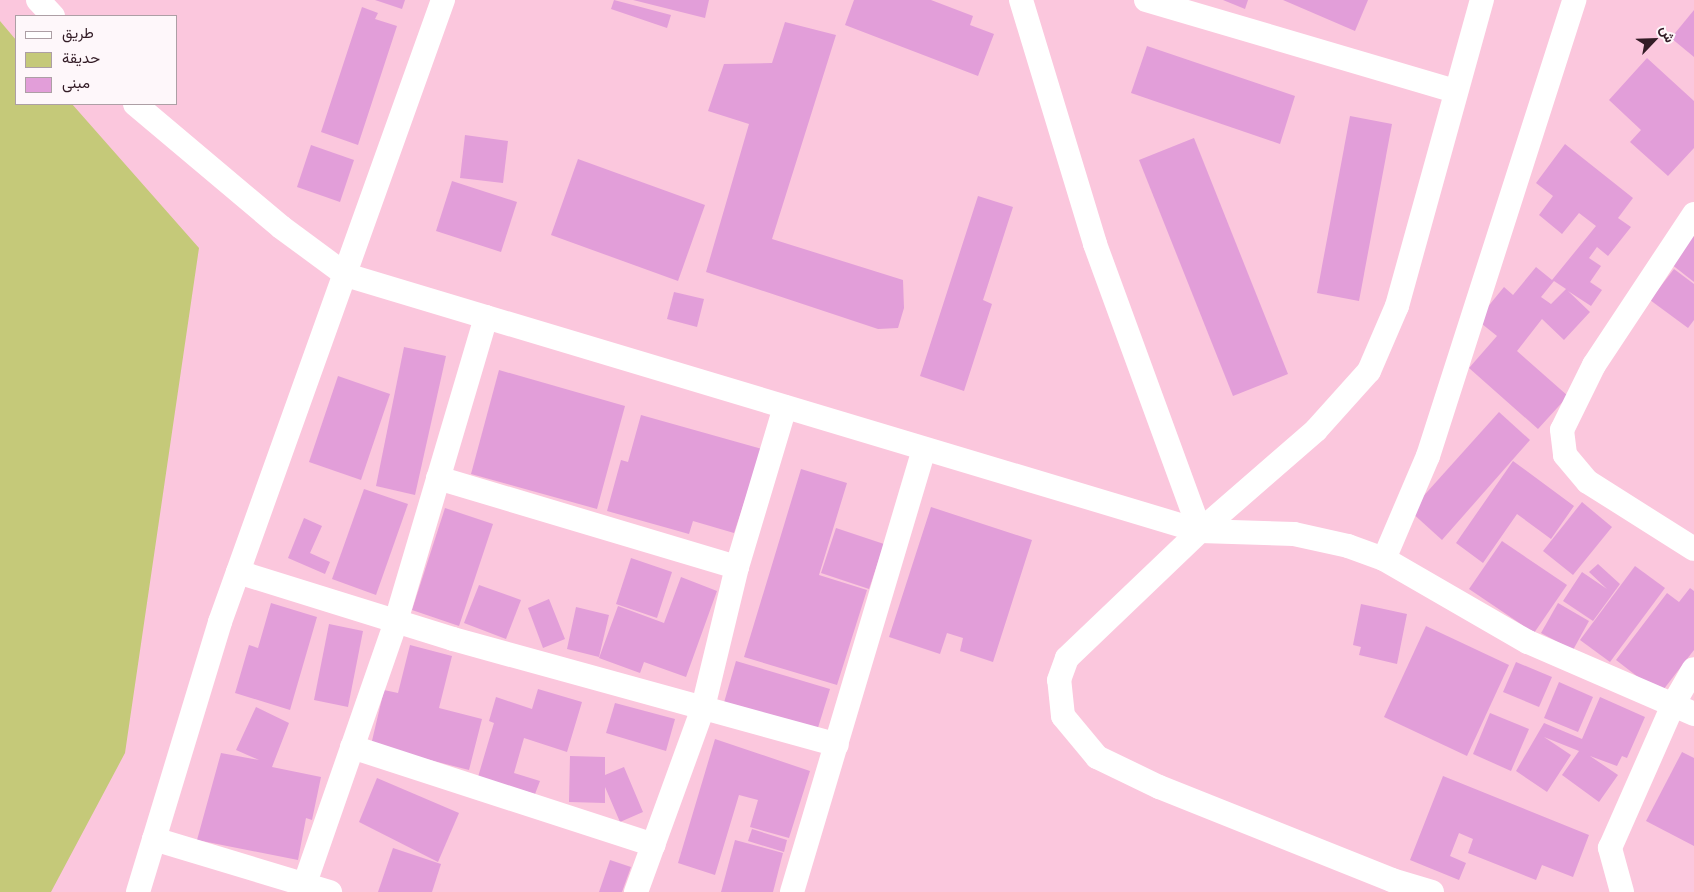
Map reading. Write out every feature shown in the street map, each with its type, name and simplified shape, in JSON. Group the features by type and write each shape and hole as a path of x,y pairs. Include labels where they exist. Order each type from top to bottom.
{"street":[{"path":"38,0 52,15"},
{"path":"138,892 238,572 443,0"},
{"path":"1021,0 1095,244 1200,531"},
{"path":"1146,0 1455,91"},
{"path":"1432,892 1392,880 1159,787 1097,757 1075,735 1063,716 1058,680 1067,658 1200,531 1316,430 1369,372 1397,306 1455,91 1482,0"},
{"path":"1384,559 1428,456 1574,0"},
{"path":"136,105 281,226 346,274 1200,531 1294,534 1384,559 1528,642 1684,709"},
{"path":"1694,214 1594,365 1562,430 1565,456 1588,482 1694,549"},
{"path":"305,883 396,621 486,317"},
{"path":"636,892 703,708 737,568 785,407"},
{"path":"792,892 924,449"},
{"path":"438,478 737,568"},
{"path":"238,572 396,621 837,745"},
{"path":"1622,892 1610,848 1684,709 1694,669"},
{"path":"352,747 653,845"},
{"path":"154,839 330,892"}],"green space":[{"path":"0,21 15,39 15,105 73,105 199,248 125,753 51,892 0,892"}],"building":[{"path":"375,0 405,0 402,9"},
{"path":"614,0 671,15 667,28 611,9"},
{"path":"633,0 709,0 705,18"},
{"path":"854,0 931,0 973,16 970,25 994,34 978,76 845,25"},
{"path":"1223,0 1248,0 1245,9"},
{"path":"1283,0 1368,0 1355,31"},
{"path":"362,7 378,13 375,19 397,26 358,145 321,132"},
{"path":"1694,10 1694,57 1671,38"},
{"path":"785,22 836,35 772,239 903,280 904,308 898,328 878,329 706,272 749,124 708,111 724,64 772,63"},
{"path":"1147,46 1295,96 1280,144 1131,93"},
{"path":"1647,58 1694,101 1694,148 1668,176 1630,142 1641,130 1609,100"},
{"path":"1350,116 1392,124 1359,301 1317,293"},
{"path":"465,135 508,141 503,183 460,178"},
{"path":"1194,138 1288,374 1233,396 1139,160"},
{"path":"1565,144 1633,198 1618,218 1631,227 1608,256 1597,247 1589,258 1601,266 1590,282 1602,290 1591,306 1568,291 1590,312 1564,340 1542,319 1517,351 1568,396 1538,429 1469,368 1497,336 1477,320 1504,287 1513,295 1536,267 1552,280 1596,226 1579,213 1562,234 1539,215 1553,196 1536,183","holes":["1554,281 1566,289 1551,304 1541,297"]},
{"path":"311,145 354,160 340,202 297,187"},
{"path":"578,159 705,205 678,281 551,235"},
{"path":"452,181 517,202 501,252 436,231"},
{"path":"978,196 1013,207 983,300 992,304 964,391 920,376"},
{"path":"1694,233 1694,282 1671,264"},
{"path":"1674,269 1694,284 1694,320 1688,328 1650,300"},
{"path":"674,292 704,299 697,327 667,319"},
{"path":"404,347 446,356 415,495 376,486"},
{"path":"499,370 625,406 597,509 471,474"},
{"path":"338,376 390,394 361,480 309,462"},
{"path":"1499,412 1530,440 1442,540 1410,511"},
{"path":"641,415 762,449 734,533 693,521 689,534 607,511 621,460 628,462"},
{"path":"1513,461 1574,506 1551,539 1517,514 1483,563 1456,543"},
{"path":"801,469 847,483 819,575 867,590 837,685 744,657"},
{"path":"364,489 408,504 376,595 332,579"},
{"path":"1582,502 1612,527 1573,575 1543,551"},
{"path":"931,507 1032,540 993,662 960,651 963,638 947,633 940,654 889,637"},
{"path":"445,508 493,524 459,626 412,610"},
{"path":"304,518 322,526 310,553 330,562 325,574 288,558"},
{"path":"836,528 884,544 869,589 821,573"},
{"path":"1502,541 1567,585 1534,633 1469,589"},
{"path":"631,558 672,572 657,618 616,604"},
{"path":"1598,564 1620,584 1593,621 1563,601 1582,572 1607,589 1589,572"},
{"path":"1635,566 1665,588 1610,662 1580,640"},
{"path":"681,577 717,591 686,677 644,662 640,673 599,658 618,606 664,623"},
{"path":"479,585 521,600 506,639 464,623"},
{"path":"1690,588 1694,591 1694,650 1660,694 1616,660 1667,593 1679,602"},
{"path":"549,599 565,639 543,648 528,608"},
{"path":"271,603 317,617 290,710 235,693 249,645 258,648"},
{"path":"1558,603 1589,621 1573,650 1541,633"},
{"path":"1361,604 1407,614 1397,664 1359,655 1361,647 1353,645"},
{"path":"576,607 609,615 599,657 567,649"},
{"path":"329,624 363,631 348,707 314,700"},
{"path":"1426,626 1509,665 1467,756 1384,717"},
{"path":"410,645 452,656 439,708 482,719 469,770 371,745 384,690 398,693"},
{"path":"736,661 830,689 816,734 723,706"},
{"path":"1516,662 1552,677 1539,707 1503,692"},
{"path":"1559,682 1593,697 1578,732 1544,718"},
{"path":"538,689 582,702 567,752 524,738 514,773 540,781 535,794 478,777 494,723 489,721 496,697 532,709"},
{"path":"1600,697 1645,717 1627,758 1622,756 1617,766 1590,756 1618,775 1599,802 1562,775 1579,751 1544,737 1571,755 1547,792 1516,771 1544,723 1582,739"},
{"path":"615,703 675,719 666,751 606,733"},
{"path":"256,707 289,723 272,767 321,777 312,820 306,818 298,860 197,840 221,753 259,760 236,750"},
{"path":"1490,713 1529,729 1511,771 1473,754"},
{"path":"715,739 810,771 789,838 750,827 758,800 739,795 715,875 678,863"},
{"path":"1682,752 1694,758 1694,846 1646,821"},
{"path":"570,756 605,757 605,775 624,767 643,812 620,822 605,787 605,803 569,802"},
{"path":"1443,776 1589,835 1573,877 1542,865 1536,880 1468,853 1473,839 1459,833 1450,856 1466,863 1459,880 1410,860"},
{"path":"377,778 459,813 438,862 359,822"},
{"path":"752,829 787,840 784,852 748,841"},
{"path":"735,840 783,853 773,892 721,892"},
{"path":"393,848 441,864 432,892 378,892"},
{"path":"610,860 631,867 622,892 599,892"}]}
